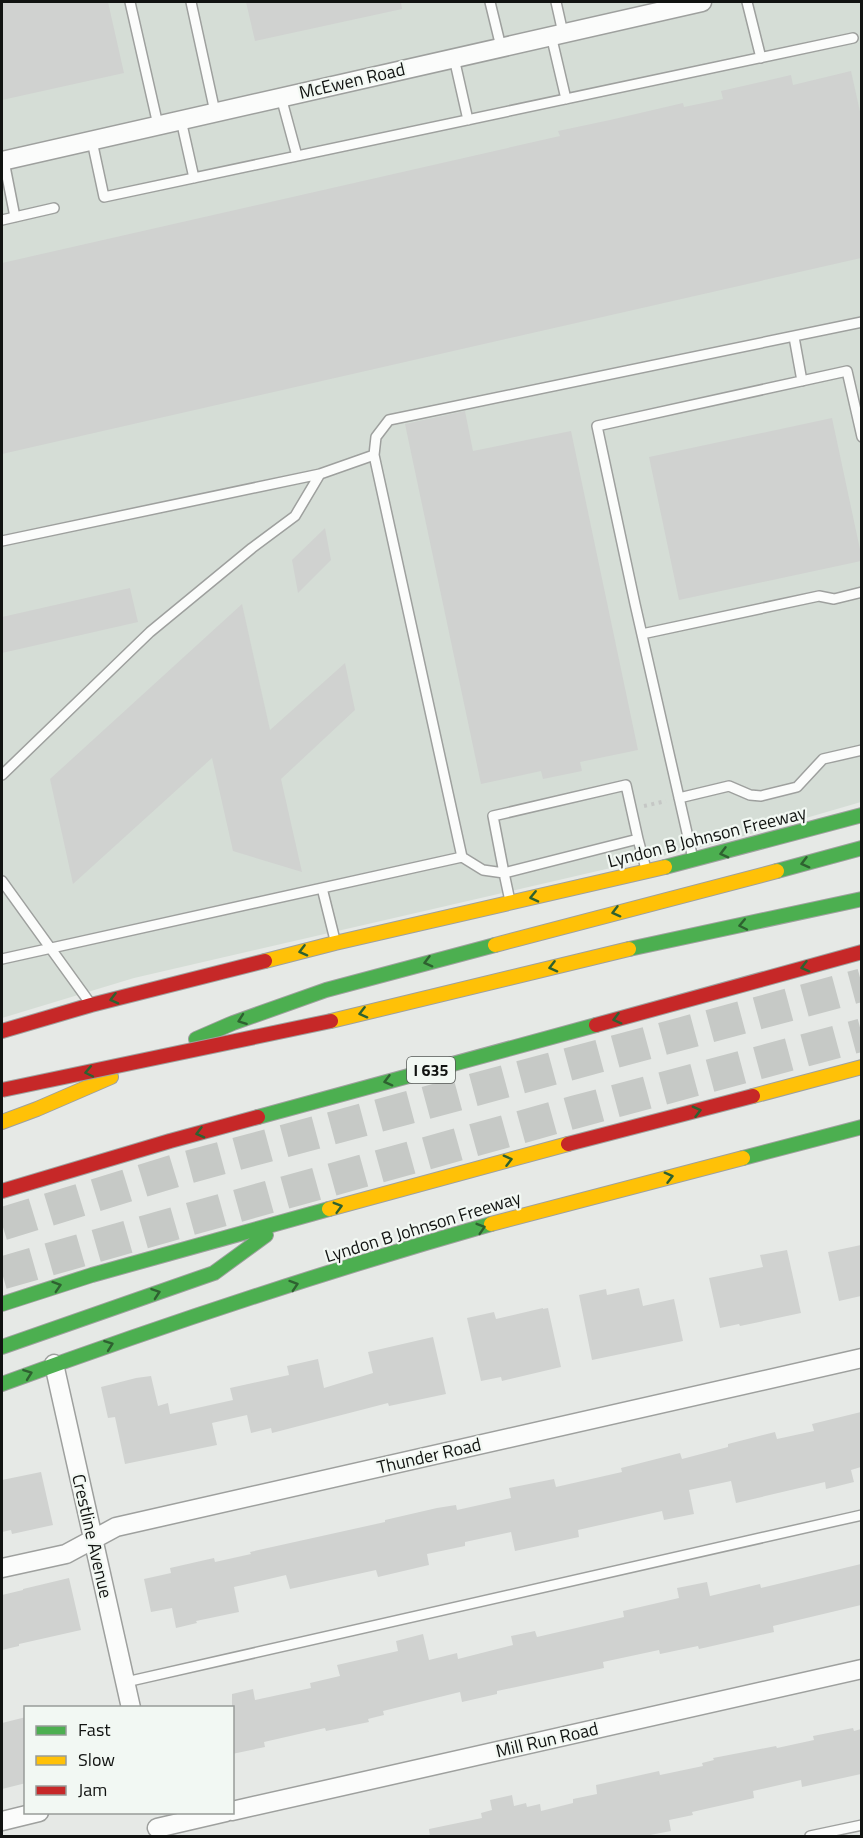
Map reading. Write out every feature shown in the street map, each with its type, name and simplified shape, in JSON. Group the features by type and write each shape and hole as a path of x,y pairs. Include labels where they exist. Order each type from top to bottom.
{"main road":[{"name":"Lyndon B Johnson Freeway","path":"2,1031 91,1005 335,943 693,861 861,816"},
{"path":"2,1122 37,1109 233,1023 326,990 861,848"},
{"path":"2,1090 331,1021 626,950 861,899"},
{"name":"I 635","path":"2,1191 170,1141 861,952"},
{"path":"2,1304 92,1275 431,1180 861,1067"},
{"name":"Lyndon B Johnson Freeway","path":"2,1384 126,1339 330,1273 520,1216 861,1127"},
{"path":"2,1347 214,1273 282,1223"}],"street":[{"name":"McEwen Road","path":"3,161 702,2"},
{"name":"Thunder Road","path":"2,1568 66,1554 116,1527 861,1358"},
{"name":"Crestline Avenue","path":"54,1364 131,1706"},
{"name":"Mill Run Road","path":"234,1811 861,1669"},
{"path":"2,1821 31,1814"},
{"path":"157,1826 216,1814"}],"lane":[{"path":"130,2 158,125"},
{"path":"191,2 215,112"},
{"path":"490,2 501,47"},
{"path":"556,2 557,34 566,99"},
{"path":"747,2 761,58"},
{"path":"92,141 104,197 853,38"},
{"path":"454,58 468,120"},
{"path":"281,97 297,156"},
{"path":"181,120 194,178"},
{"path":"3,161 15,217"},
{"path":"2,220 54,208"},
{"path":"462,857 374,455 376,437 389,420 861,322"},
{"path":"794,337 802,381"},
{"path":"693,861 597,426 847,371 861,437"},
{"path":"2,541 320,474 374,455"},
{"path":"2,775 150,632 252,548 295,516 320,474"},
{"path":"642,634 819,596 834,599 861,592"},
{"path":"679,798 729,786 750,795 761,796 797,787 823,759 861,750"},
{"path":"511,902 493,816 626,785 647,871"},
{"path":"2,959 462,857 483,870 504,873 638,839"},
{"path":"2,881 91,1005"},
{"path":"322,888 335,943"},
{"path":"126,1682 861,1515"},
{"path":"810,1836 861,1825"}],"path":[{"path":"631,809 679,798"}],"shaded area":[{"path":"2,2 861,2 861,802 723,842 134,978 2,1018"}],"building":[{"path":"2,2 108,2 124,73 2,100"},
{"path":"246,2 401,2 402,9 255,41"},
{"path":"851,71 861,116 861,258 2,454 2,263 560,136 558,131 683,103 684,107 723,99 721,91 791,75 793,85"},
{"path":"465,411 473,451 571,431 638,750 580,762 582,771 543,779 541,771 481,784 405,424"},
{"path":"832,418 861,561 679,600 649,457"},
{"path":"325,528 331,560 298,593 292,560"},
{"path":"130,588 138,622 2,653 2,617"},
{"path":"242,604 270,730 345,663 355,710 281,779 302,872 233,851 212,758 73,884 50,779"},
{"path":"861,1245 861,1296 839,1301 828,1252"},
{"path":"787,1250 801,1313 720,1328 709,1278 763,1267 760,1255"},
{"path":"639,1288 643,1306 674,1299 683,1341 592,1360 579,1295 606,1289 607,1295"},
{"path":"548,1308 561,1367 502,1381 501,1377 481,1381 467,1318 494,1312 496,1319"},
{"path":"433,1337 446,1394 389,1406 388,1403 272,1433 271,1428 251,1433 247,1415 212,1423 217,1445 125,1464 115,1417 108,1418 101,1387 151,1376 158,1406 168,1403 170,1414 233,1400 230,1388 289,1375 287,1366 318,1359 324,1388 373,1373 368,1352"},
{"path":"861,1412 861,1467 851,1470 854,1482 826,1489 825,1482 736,1503 731,1481 689,1490 694,1514 664,1520 662,1511 578,1530 579,1537 515,1551 511,1532 465,1542 465,1546 427,1554 429,1565 378,1577 376,1570 290,1589 286,1575 234,1587 239,1612 196,1621 197,1623 176,1628 172,1608 151,1612 144,1579 171,1573 170,1568 214,1558 215,1562 251,1554 250,1552 437,1508 456,1505 457,1510 511,1498 509,1488 554,1479 556,1487 622,1472 621,1468 680,1453 682,1459 775,1432 777,1439 814,1431 812,1424"},
{"path":"41,1472 53,1525 12,1534 11,1530 2,1532 2,1480"},
{"path":"861,1564 861,1605 773,1626 774,1632 699,1649 698,1646 660,1654 659,1650 603,1662 604,1668 497,1691 497,1694 462,1702 460,1692 383,1711 384,1715 368,1719 369,1722 326,1731 325,1728 264,1742 265,1747 234,1754 232,1694 253,1689 255,1700 311,1688 310,1683 340,1676 337,1665 398,1651 396,1641 423,1634 429,1660 457,1653 458,1659 513,1645 511,1636 535,1631 537,1637 624,1617 623,1611 679,1598 677,1588 707,1582 710,1596 760,1584 761,1588"},
{"path":"69,1578 81,1630 2,1650 2,1595"},
{"path":"24,1718 24,1784 2,1789 2,1723"},
{"path":"853,1728 854,1731 861,1729 861,1774 802,1787 801,1780 753,1791 754,1798 692,1812 693,1815 669,1820 671,1831 645,1836 430,1836 429,1829 482,1818 481,1813 492,1810 490,1800 512,1795 514,1806 526,1803 527,1807 540,1804 541,1811 573,1803 573,1799 597,1794 596,1785 659,1771 660,1775 703,1766 702,1763 714,1760 713,1758 776,1746 777,1748 814,1740 813,1736"}],"tunnel":[{"path":"2,1224 181,1169 862,985"},
{"path":"2,1273 575,1112 862,1035"}],"traffic: fast":[{"path":"665,867 862,815"},
{"path":"777,871 862,848"},
{"path":"629,949 862,899"},
{"path":"196,1039 233,1023 326,990 495,945"},
{"path":"258,1117 596,1025"},
{"path":"743,1158 862,1127"},
{"path":"2,1304 92,1275 329,1209"},
{"path":"2,1384 245,1300 491,1224"},
{"path":"2,1347 214,1273 266,1235"}],"traffic: slow":[{"path":"265,961 665,867"},
{"path":"495,945 777,871"},
{"path":"331,1021 629,949"},
{"path":"753,1096 862,1067"},
{"path":"2,1122 111,1077"},
{"path":"329,1209 568,1144"},
{"path":"491,1224 743,1158"}],"traffic: jam":[{"path":"596,1025 862,952"},
{"path":"2,1031 91,1005 265,961"},
{"path":"2,1090 331,1021"},
{"path":"568,1144 753,1096"},
{"path":"2,1191 258,1117"}]}
